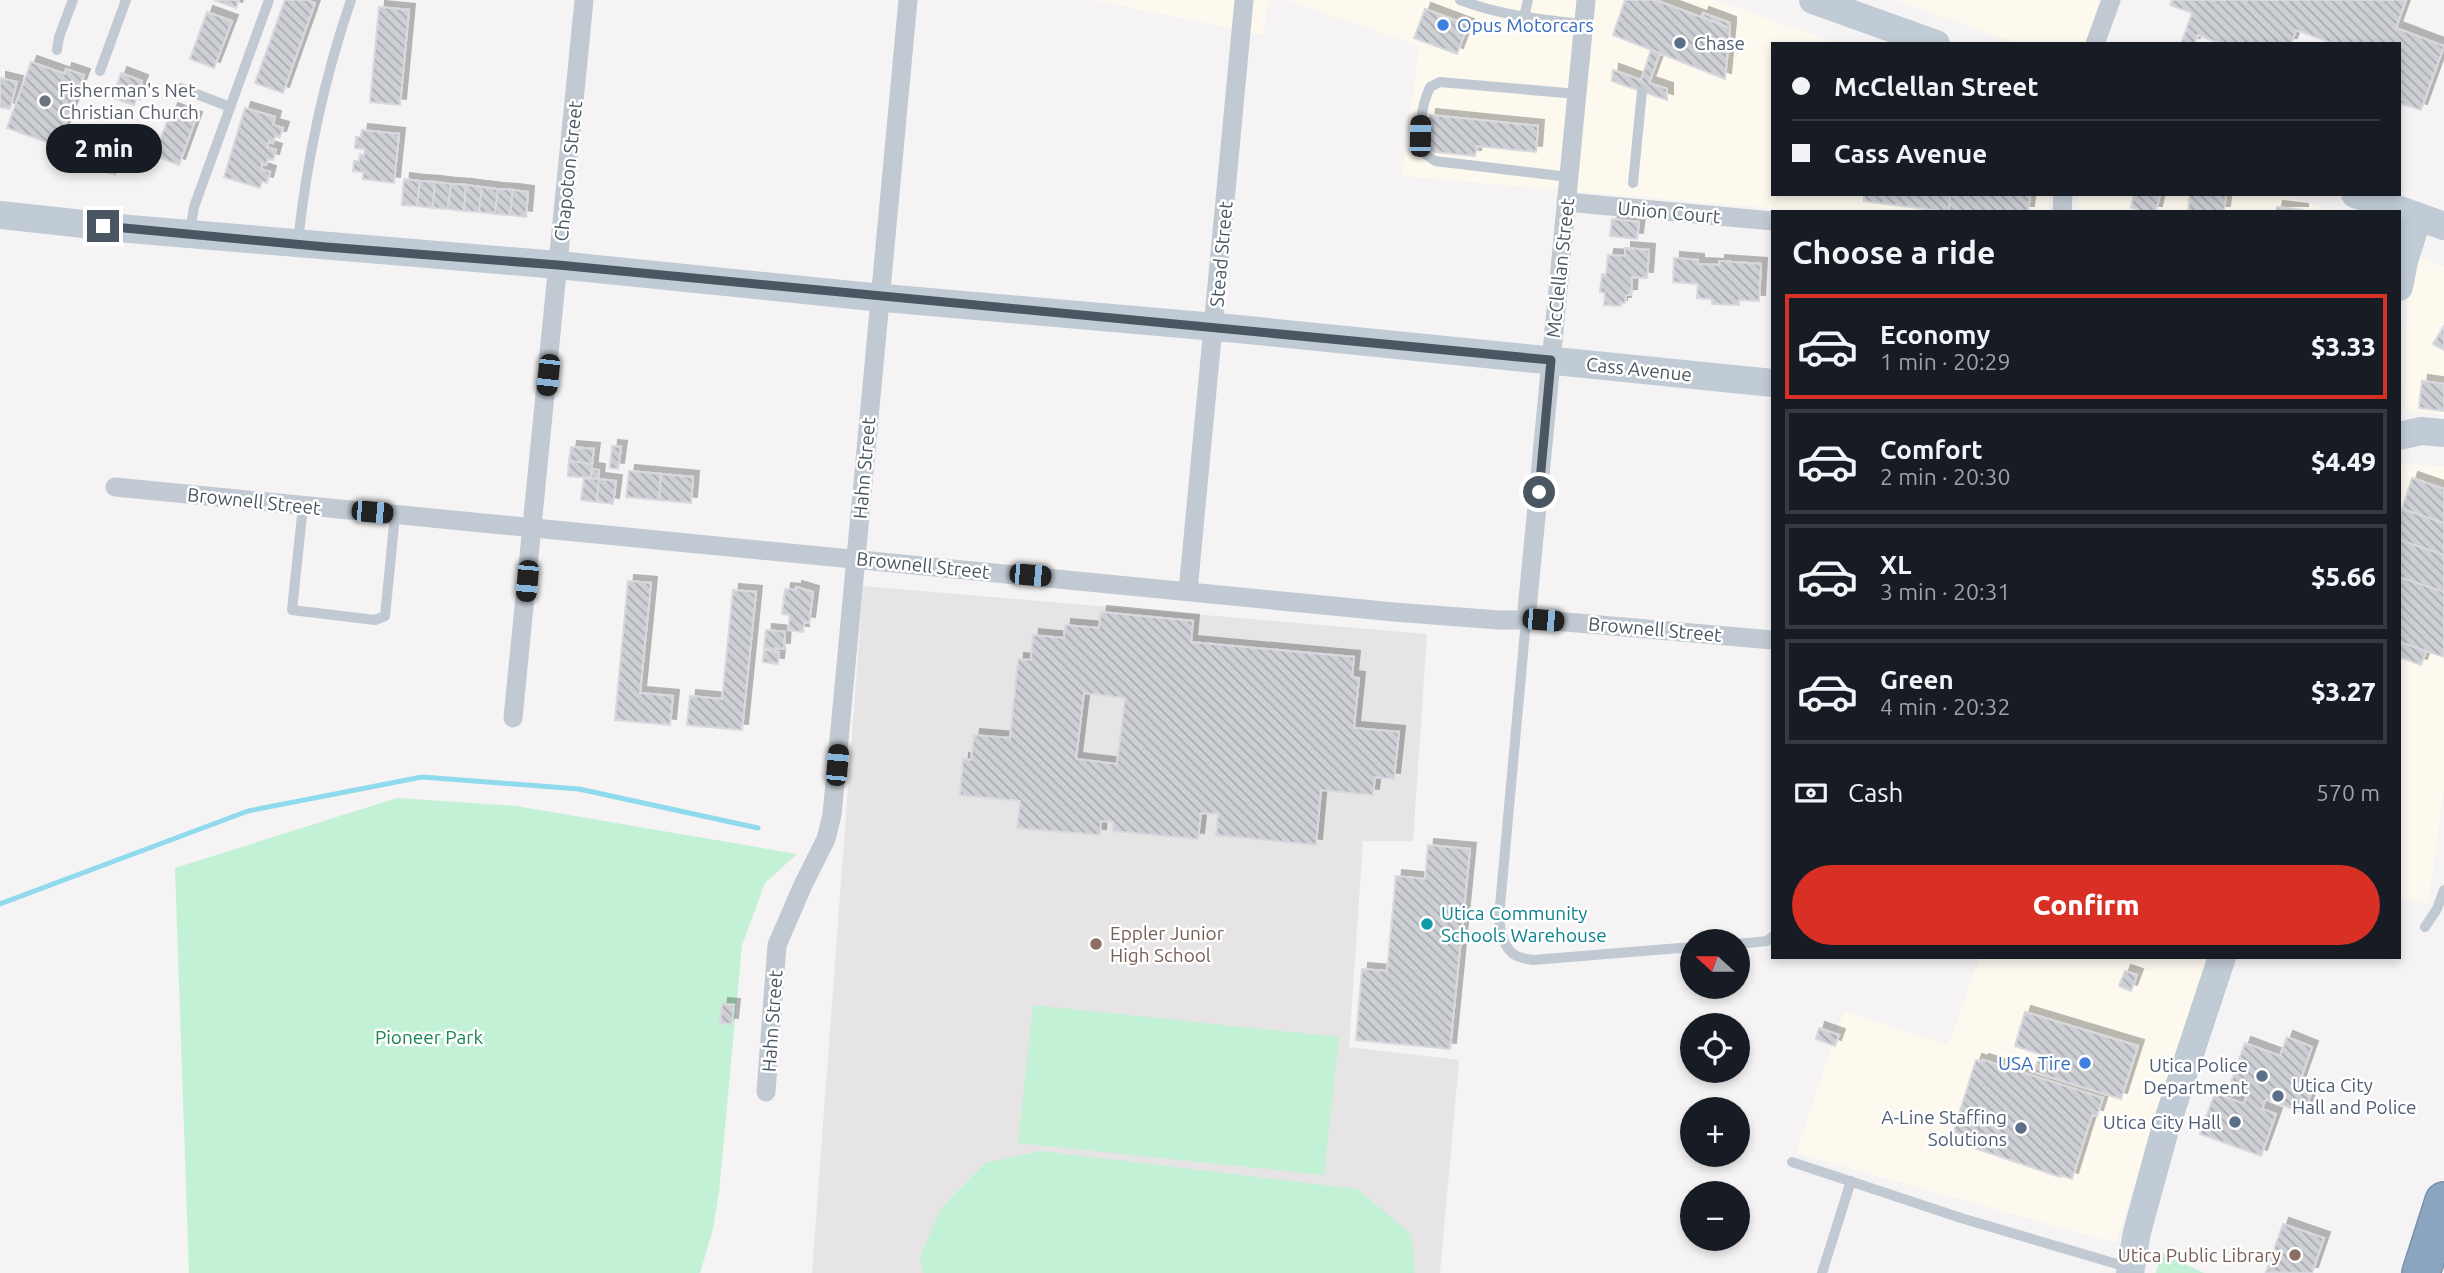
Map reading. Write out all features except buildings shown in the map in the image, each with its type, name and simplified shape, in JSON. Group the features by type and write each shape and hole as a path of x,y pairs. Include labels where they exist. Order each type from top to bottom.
{"highway":[{"path":"2421,1273 2444,1201"}],"street":[{"name":"Chapoton Street","path":"513,718 584,0"},
{"name":"Hahn Street","path":"766,1092 777,945 826,839 832,815 908,0"},
{"name":"Stead Street","path":"1188,591 1244,0"},
{"name":"McClellan Street","path":"1526,620 1586,0"},
{"path":"1813,0 1930,42"},
{"path":"2096,42 2110,0"},
{"path":"2361,196 2400,210"},
{"name":"Union Court","path":"1566,202 1771,221"},
{"path":"2401,210 2431,221 2404,261 2401,277"},
{"name":"Cass Avenue","path":"0,215 298,245 558,265 880,298 1213,327 1771,383"},
{"path":"2401,436 2421,431 2444,433"},
{"name":"Brownell Street","path":"115,487 1405,612 1771,640"},
{"path":"2130,1271 2137,1232 2166,1126 2221,959"}],"lane":[{"path":"57,50 73,0"},
{"path":"100,71 126,0"},
{"path":"190,235 194,206 269,0"},
{"path":"298,245 304,184 316,122 351,0"},
{"path":"1460,0 1483,9 1583,24"},
{"path":"1524,17 1528,0"},
{"path":"1569,177 1435,161 1424,153 1420,136 1421,113 1430,87 1440,82 1577,94"},
{"path":"181,88 230,107"},
{"path":"1633,183 1642,91"},
{"path":"303,506 292,610 375,620 385,616 395,514"},
{"path":"1526,620 1499,917 1500,931 1507,946 1514,955 1533,960 1680,948"},
{"path":"2425,927 2437,909 2444,890"},
{"path":"1750,943 1767,941 1771,938"},
{"path":"1792,1162 2130,1271"},
{"path":"1822,1273 1851,1181"}],"shaded area":[{"path":"1094,0 1269,0 1263,35"},
{"path":"1286,0 1715,0 1833,42 1771,42 1771,196 2050,196 2049,210 1787,210 1402,176 1419,46"},
{"path":"1895,0 2113,0 2099,42 2012,42"},
{"path":"2079,196 2290,196 2328,210 2076,210"},
{"path":"2418,256 2444,267 2444,415 2405,410 2407,295"},
{"path":"2401,464 2444,466 2444,790 2428,905 2401,897"},
{"name":"Eppler Junior High School","path":"863,586 1427,634 1413,841 1363,841 1349,1047 1459,1060 1440,1273 812,1273"},
{"path":"1979,959 2206,959 2116,1243 1796,1153 1844,1011 1948,1045"}],"green space":[{"name":"Pioneer Park","path":"397,798 516,806 797,854 765,883 742,945 719,1192 713,1229 700,1273 189,1273 175,868"},
{"path":"1033,1005 1339,1037 1324,1175 1018,1143"},
{"path":"1041,1151 1357,1189 1411,1234 1415,1273 924,1273 920,1257 941,1208 985,1163"},
{"path":"2161,1253 2204,1273 2156,1273"}],"waterway":[{"path":"0,904 248,811 422,777 579,789 758,828"}],"place":[{"name":"Opus Motorcars","path":"1443,25"},
{"name":"Chase","path":"1680,43"},
{"name":"Fisherman's Net Christian Church","path":"45,101"},
{"name":"Utica Community Schools Warehouse","path":"1427,924"},
{"name":"Eppler Junior High School","path":"1096,944"},
{"name":"USA Tire","path":"2085,1063"},
{"name":"Utica Police Department","path":"2262,1076"},
{"name":"Utica City Hall and Police","path":"2278,1096"},
{"name":"Utica City Hall","path":"2235,1122"},
{"name":"A-Line Staffing Solutions","path":"2021,1128"},
{"name":"Utica Public Library","path":"2295,1255"}],"route":[{"path":"103,226 558,265 1551,360 1539,492"}]}
